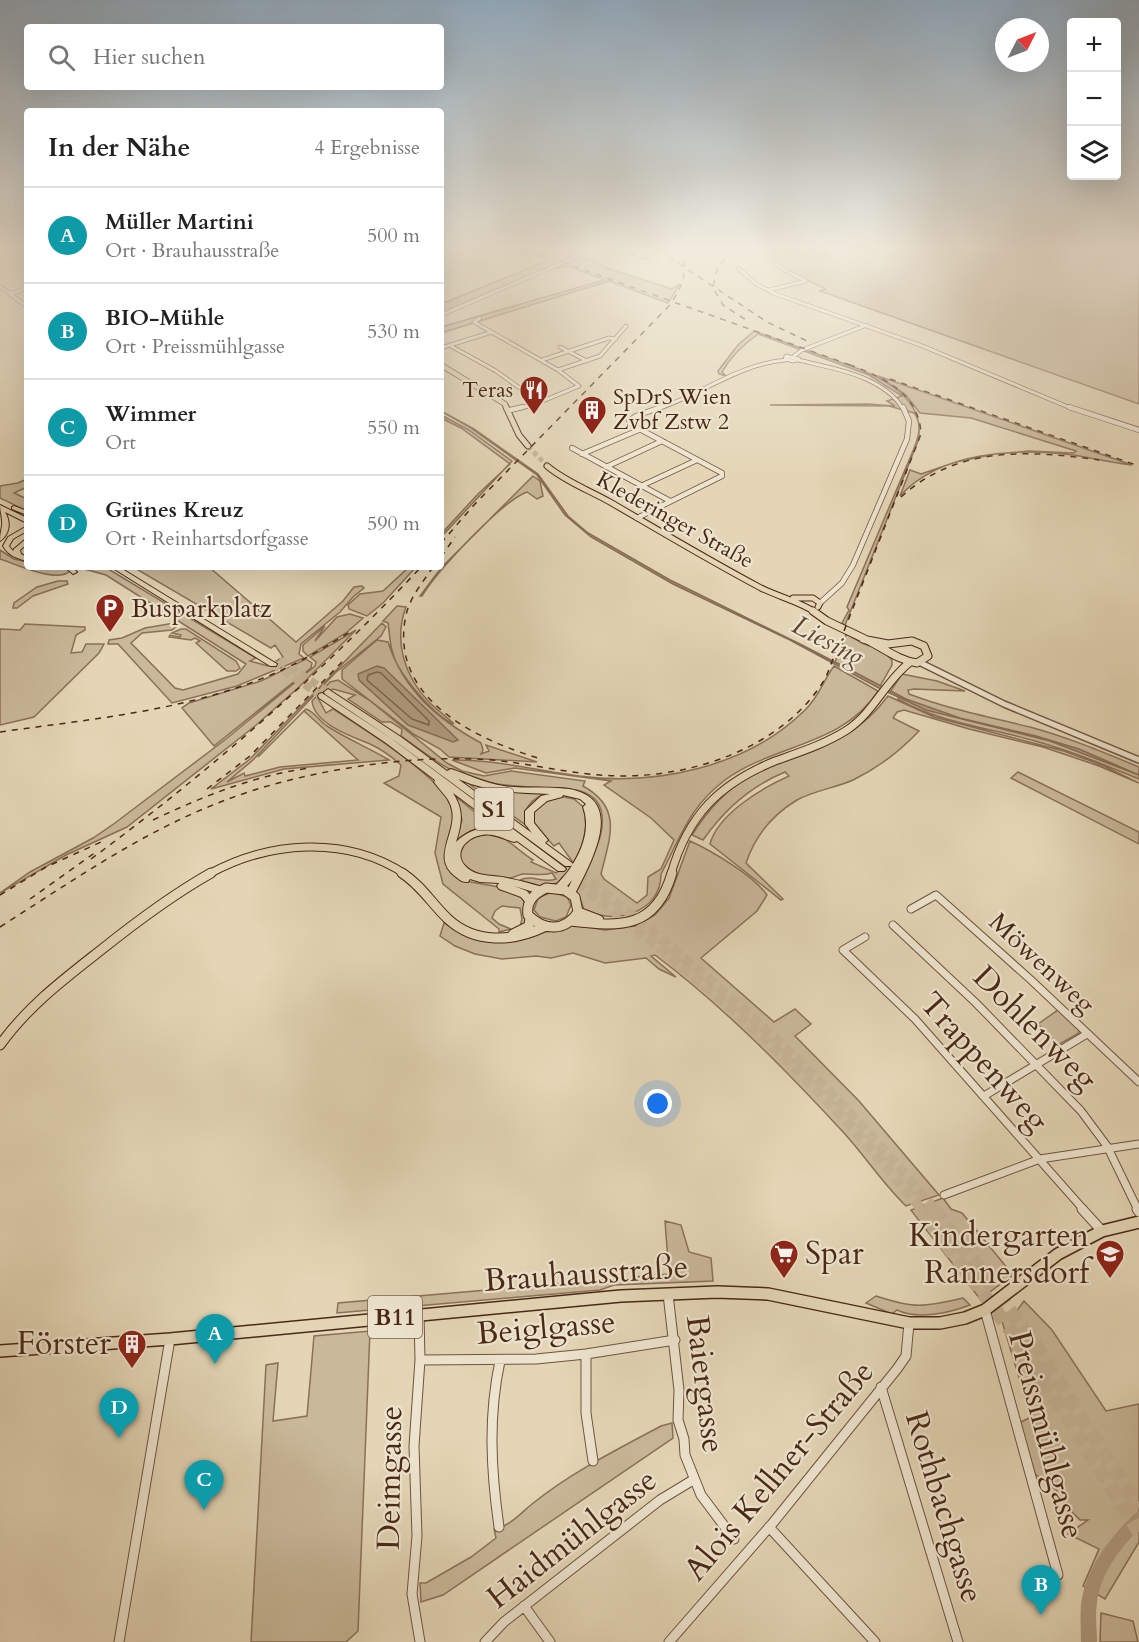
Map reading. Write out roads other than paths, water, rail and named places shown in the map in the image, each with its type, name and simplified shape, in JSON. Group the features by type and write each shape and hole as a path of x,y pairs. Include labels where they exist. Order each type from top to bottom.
{"highway":[{"path":"0,501 24,513"},
{"path":"0,509 24,520"},
{"path":"0,509 6,525 0,539"},
{"path":"23,559 10,552 6,546 10,538 24,529"},
{"path":"23,559 16,550 24,543"},
{"path":"0,548 7,554 23,559"},
{"path":"119,570 276,662 130,570"},
{"name":"S1","path":"325,694 434,769 554,853 565,867 537,851 434,769"},
{"path":"434,769 484,785 513,790 569,791 589,801 595,808 596,834 584,867 571,893"},
{"path":"434,769 438,782 452,798 457,809 457,828 449,850 451,867 466,879 511,888 524,894 529,900"},
{"path":"554,853 533,828 529,820 529,811 544,798 555,795 577,798 590,810 590,832 578,865 559,888"},
{"path":"537,851 504,834 484,831 463,840 457,847 455,855 458,865 470,875 507,881 540,890"}],"main road":[{"path":"444,367 505,404 510,410 519,435 528,446"},
{"name":"Klederinger Straße","path":"547,466 560,477 727,570 769,592 808,602 820,616 863,639 891,648"},
{"path":"808,602 819,605"},
{"path":"808,602 819,605"},
{"path":"819,605 820,616"},
{"path":"578,912 601,921 630,919 654,903 669,881 690,828 703,809 723,788 761,766 817,745 846,731 867,714 897,667 919,662 927,657 926,648 916,642 901,640 891,648 897,667"},
{"path":"0,1045 25,1014 49,992 164,900 225,864 271,850 311,846 339,848 382,860 418,884 448,919 459,927 484,937 521,936 544,927 559,927 572,921 615,926 640,920 660,903 669,881"},
{"path":"497,938 520,932 529,926 530,917 527,909 529,900 540,890 559,888 571,893 578,902 578,912 572,921"},
{"path":"530,917 544,927"},
{"name":"Brauhausstraße","path":"3,1350 170,1338 668,1293 768,1294 909,1323 952,1321 985,1310 1058,1254 1102,1231 1139,1222"}],"street":[{"path":"482,327 542,360 579,386 539,402 510,410"},
{"path":"558,370 600,356 626,327"},
{"path":"796,358 802,350 864,327"},
{"path":"872,327 1051,400 1139,430"},
{"path":"444,347 492,332"},
{"path":"542,360 609,338 616,339"},
{"path":"449,345 496,371 539,402"},
{"path":"560,347 587,361"},
{"path":"637,518 722,476 722,473 634,426 629,421 631,417 675,403 722,379 769,362 786,360 786,356 846,372 876,385 900,404 909,423 907,439 853,566 842,583 819,605"},
{"path":"582,454 641,429"},
{"path":"606,467 662,441"},
{"path":"572,448 670,501"},
{"path":"641,486 697,460"},
{"path":"808,602 827,595"},
{"path":"927,657 949,676"},
{"path":"919,662 1014,708 1139,760"},
{"name":"Möwenweg","path":"911,909 936,895 1139,1082"},
{"name":"Dohlenweg","path":"893,925 976,1003 1082,1111 1108,1149 1139,1212"},
{"name":"Trappenweg","path":"865,937 843,950 915,1019 1102,1231"},
{"path":"984,1096 1088,1034"},
{"path":"944,1195 1040,1159 1139,1144"},
{"name":"Baiergasse","path":"668,1293 679,1390 678,1420 693,1480 710,1509 734,1539"},
{"name":"Preissmühlgasse","path":"985,1310 1058,1575"},
{"name":"Deimgasse","path":"419,1314 420,1360 414,1446 417,1536 412,1594 420,1642"},
{"name":"Alois Kellner-Straße","path":"672,1641 769,1527 906,1356 909,1323"},
{"path":"119,1642 170,1338"},
{"name":"Beiglgasse","path":"420,1360 500,1361 586,1354 675,1340"},
{"path":"586,1354 586,1413 593,1461"},
{"path":"499,1527 489,1453 489,1433 494,1386 500,1361"},
{"name":"Rothbachgasse","path":"881,1387 958,1642"},
{"name":"Haidmühlgasse","path":"485,1642 504,1622 660,1500 693,1480"},
{"path":"769,1527 875,1642"},
{"path":"524,1606 550,1642"}],"water":[{"path":"444,413 474,429 538,474 568,516 588,533 670,580 802,645 906,699 960,718 1036,736 1079,749 1139,775 1050,741 926,710 879,688 790,640 673,584 591,537 565,515 537,475 469,427"},
{"path":"377,666 384,668 458,740 453,742 408,725 359,680 358,674"}],"waterway":[{"path":"1089,1642 1089,1604 1095,1581 1106,1558 1139,1519"}],"tunnel":[{"path":"528,446 547,466"},
{"path":"279,660 328,692"},
{"path":"273,664 322,696"},
{"path":"568,864 581,874"},
{"path":"561,869 567,874"},
{"path":"565,873 642,933 765,1039 846,1122 922,1210"},
{"path":"579,873 675,950 767,1031 854,1117 935,1210"},
{"path":"920,1209 1023,1347 1139,1532"},
{"path":"934,1209 1034,1343 1139,1508"}],"railway":[{"path":"444,540 474,505 649,327"},
{"path":"743,327 847,364"},
{"path":"777,327 807,341"},
{"path":"0,927 140,840 213,805 294,779 384,763 429,759 474,759 600,775 631,776 663,773 696,767 727,756 757,742 784,725 807,703 826,677 921,434 919,419 905,396 884,380 847,364"},
{"path":"847,364 853,366"},
{"path":"890,379 1139,466"},
{"path":"901,497 923,480 946,468 970,460 1020,454 1046,454 1099,460"},
{"path":"444,553 455,537"},
{"path":"91,859 179,791 304,684 418,570"},
{"path":"431,570 414,596 406,615 404,644 410,670 423,692 442,711 465,727 490,740 541,759"},
{"path":"0,732 104,718 207,697 273,674 314,654 353,630"},
{"path":"207,789 250,756 342,662"},
{"path":"153,820 229,788 268,776 309,768"},
{"path":"0,895 46,867 101,842"},
{"path":"30,899 96,852"}],"place":[{"name":"Teras","path":"534,416"},
{"name":"SpDrS Wien Zvbf Zstw 2","path":"592,436"},
{"name":"Busparkplatz","path":"110,634"},
{"name":"Spar","path":"784,1280"},
{"name":"Kindergarten Rannersdorf","path":"1110,1280"},
{"name":"Müller Martini","path":"215,1364"},
{"name":"Förster","path":"132,1370"},
{"name":"Grünes Kreuz","path":"119,1438"},
{"name":"Wimmer","path":"204,1510"},
{"name":"BIO-Mühle","path":"1041,1615"}],"water label":[{"name":"Liesing","path":"828,641"}]}
